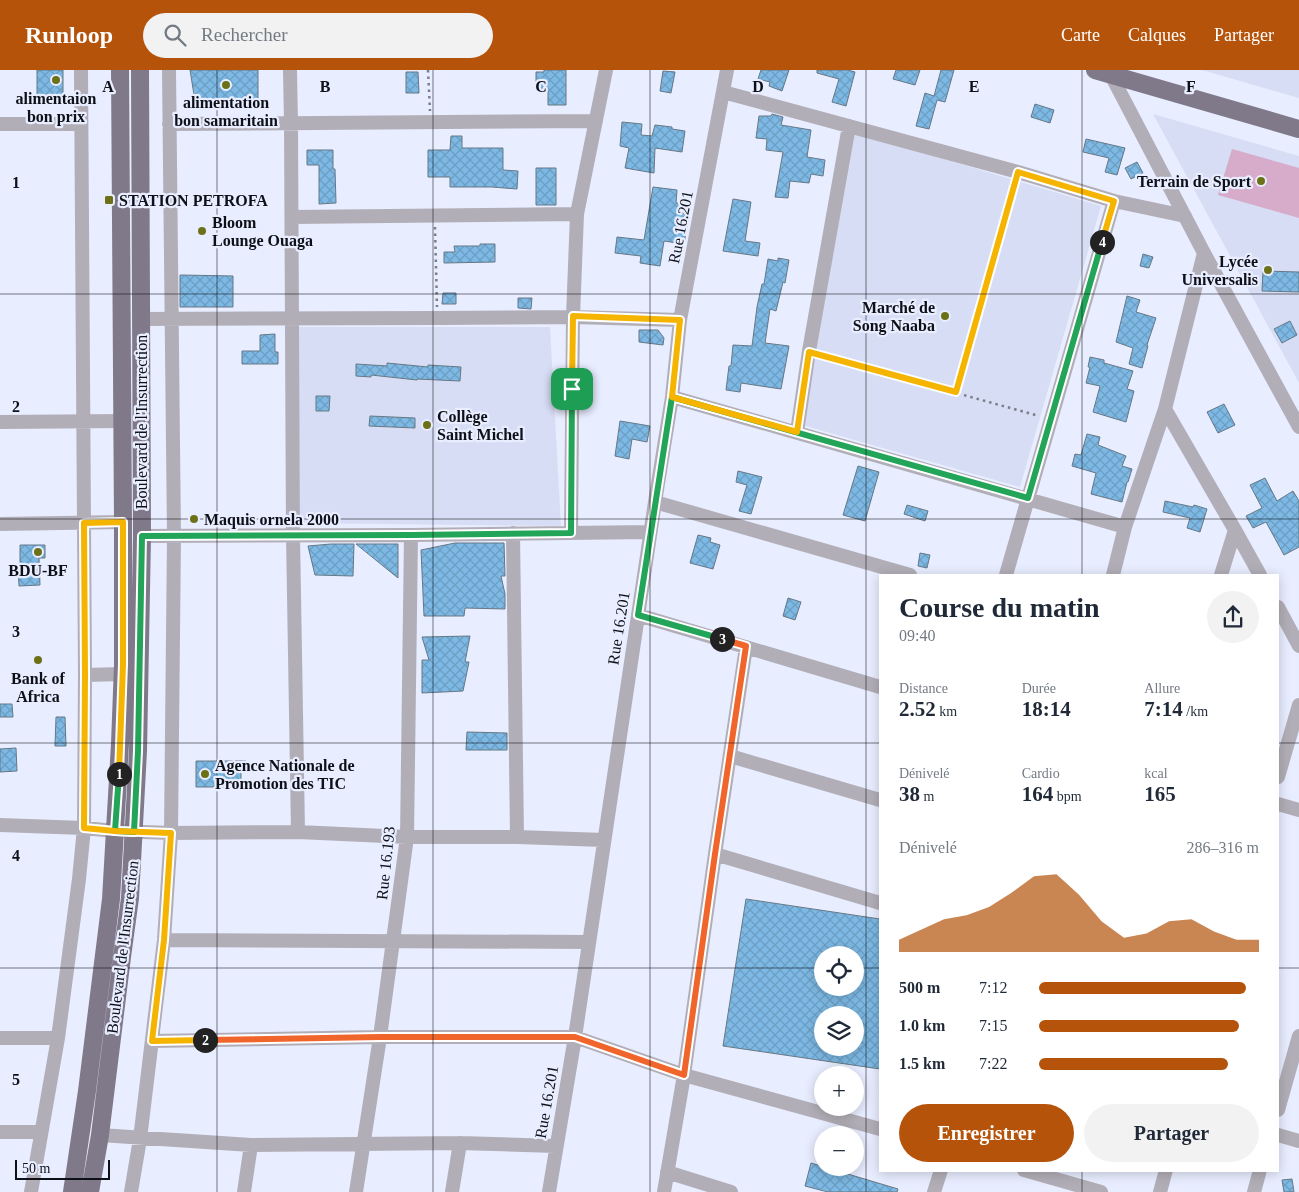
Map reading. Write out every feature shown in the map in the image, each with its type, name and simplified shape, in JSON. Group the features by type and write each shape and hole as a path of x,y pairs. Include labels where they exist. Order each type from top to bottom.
{"main road":[{"name":"Boulevard de l'Insurrection","path":"72,1192 83,1123 111,899 120,744 123,422 120,70"},
{"name":"Boulevard de l'Insurrection","path":"90,1192 100,1135 130,898 138,751 142,536 140,70"},
{"path":"1108,72 1299,129"}],"street":[{"path":"31,1192 58,1038 84,828 85,675 81,70"},
{"path":"131,1192 140,1139 164,940 171,833 174,536 169,70"},
{"path":"290,70 293,535 298,832"},
{"path":"571,533 573,316 577,214 606,70"},
{"name":"Rue 16.201","path":"549,1192 575,1037 650,532 672,397 680,320 727,70"},
{"path":"1108,72 1299,427"},
{"path":"724,92 1018,172 1114,201 1185,216"},
{"path":"169,124 596,120"},
{"path":"0,124 81,124"},
{"path":"797,432 809,352 849,126"},
{"path":"1006,574 1114,201"},
{"path":"292,218 577,214"},
{"path":"1113,574 1125,527 1165,409 1204,253"},
{"path":"140,320 573,316 680,320"},
{"path":"672,397 1125,527"},
{"path":"1165,409 1259,574"},
{"path":"0,422 123,422"},
{"path":"655,502 907,574"},
{"path":"0,524 123,522"},
{"path":"1221,574 1235,530"},
{"path":"142,536 650,532"},
{"path":"513,534 516,837"},
{"name":"Rue 16.193","path":"356,1192 394,942 407,837 411,535"},
{"path":"1279,609 1299,646"},
{"path":"638,615 879,687"},
{"path":"664,1192 684,1075 746,646"},
{"path":"85,675 122,674"},
{"path":"1279,775 1299,705"},
{"path":"730,756 879,800"},
{"path":"1279,804 1299,810"},
{"path":"0,825 171,833 298,832 407,837 516,837 604,840"},
{"path":"715,854 879,903"},
{"path":"164,940 589,942"},
{"path":"1279,1106 1299,1036"},
{"path":"152,1041 380,1037 575,1037 684,1075 879,1129"},
{"path":"0,1038 58,1038"},
{"path":"0,1132 41,1132"},
{"path":"100,1135 251,1145 460,1143 556,1146"},
{"path":"1279,1135 1299,1141"},
{"path":"452,1192 460,1143"},
{"path":"244,1192 251,1145"},
{"path":"667,1172 731,1192"},
{"path":"934,1192 939,1172"},
{"path":"1160,1192 1165,1172"},
{"path":"1254,1192 1259,1172"},
{"path":"1047,1173 1101,1192"}],"path":[{"path":"428,70 431,122"},
{"path":"956,392 1018,172"},
{"path":"435,216 437,318"},
{"path":"809,352 1051,420"}],"shaded area":[{"path":"1202,70 1299,70 1299,98"},
{"name":"Lycée Universalis","path":"1153,114 1299,156 1299,383"},
{"name":"Marché de Song Naaba","path":"854,132 1101,206 1020,487 802,425"},
{"name":"Terrain de Sport","path":"1232,149 1299,168 1299,218 1218,195"},
{"name":"Collège Saint Michel","path":"298,327 550,327 561,526 300,523"}],"building":[{"name":"alimentaion bon prix","path":"37,70 63,70 63,97 57,103 37,103"},
{"name":"alimentation bon samaritain","path":"190,70 258,70 258,104 195,101"},
{"path":"544,70 566,70 566,105 548,105 548,91 536,91 536,72 544,72"},
{"path":"761,70 789,70 782,91 769,86 770,82 758,79"},
{"path":"817,70 848,70 855,72 846,106 832,102 839,79 817,73"},
{"path":"896,70 920,70 915,85 893,79"},
{"path":"941,70 954,70 945,102 937,100 929,129 916,126 925,93 934,96"},
{"path":"663,71 675,72 671,93 660,91"},
{"path":"406,72 418,72 419,93 406,93"},
{"path":"1035,104 1054,110 1050,123 1031,117"},
{"path":"772,114 783,117 781,125 811,130 807,157 825,160 823,176 811,174 809,183 790,181 788,198 775,197 783,152 766,150 767,139 756,138 759,116 771,116"},
{"path":"622,122 642,124 641,135 652,136 655,125 685,131 682,152 655,148 654,173 625,168 629,148 620,146"},
{"path":"451,136 462,136 462,148 503,148 503,170 518,171 517,189 450,187 450,177 428,177 428,150 450,150"},
{"path":"1086,139 1125,148 1117,175 1105,172 1109,158 1083,152"},
{"path":"307,150 333,150 336,203 319,204 319,165 307,165"},
{"path":"1137,162 1143,173 1131,179 1125,168"},
{"path":"536,168 556,168 556,205 536,205"},
{"path":"653,187 677,190 676,203 689,204 684,244 664,241 660,266 640,263 641,256 615,253 617,237 644,240"},
{"path":"733,199 751,202 745,241 760,243 758,256 723,251"},
{"path":"480,244 495,244 495,262 444,263 444,252 455,252 454,246 480,246"},
{"path":"1143,254 1153,257 1149,268 1140,266"},
{"path":"778,258 789,260 785,283 783,282 776,311 770,309 765,343 789,346 781,389 741,383 740,392 726,390 733,345 752,346 757,307 762,284 764,284 768,259 778,261"},
{"path":"1263,271 1299,272 1299,292 1262,291"},
{"path":"180,275 233,276 233,307 180,307"},
{"path":"443,293 456,293 456,304 442,304"},
{"path":"1127,296 1140,300 1136,312 1156,318 1142,368 1129,364 1133,348 1116,342"},
{"path":"518,298 532,298 531,309 518,308"},
{"path":"1290,321 1297,335 1282,343 1274,329"},
{"path":"639,330 658,330 664,338 663,345 639,342"},
{"path":"275,334 275,352 278,352 278,364 242,364 242,351 260,351 260,335"},
{"path":"1090,357 1133,371 1127,389 1134,391 1126,422 1093,412 1100,386 1086,383 1090,367 1088,367"},
{"path":"387,363 428,367 428,365 461,367 460,381 417,380 371,375 371,377 356,376 356,364 387,366"},
{"path":"316,396 330,396 329,411 316,411"},
{"path":"1224,404 1235,425 1218,433 1207,412"},
{"path":"370,416 415,418 415,428 369,426"},
{"path":"620,421 650,426 647,442 632,439 629,459 615,456"},
{"path":"1087,434 1100,437 1098,445 1126,456 1122,466 1132,469 1122,502 1091,494 1096,473 1072,466 1075,454 1081,455"},
{"path":"858,466 879,472 865,521 843,515"},
{"path":"738,471 762,477 751,514 739,511 747,485 736,482"},
{"path":"1265,478 1277,501 1293,491 1299,501 1299,547 1284,555 1266,522 1253,528 1246,516 1262,508 1250,485"},
{"path":"1165,501 1207,509 1200,532 1187,528 1190,518 1163,512"},
{"path":"907,505 928,511 925,521 904,514"},
{"path":"698,535 711,538 710,542 720,545 713,569 690,563"},
{"path":"455,543 504,543 505,576 501,576 505,594 505,609 465,608 464,616 424,616 421,550"},
{"path":"354,544 353,576 315,575 308,546"},
{"path":"356,544 398,544 398,578"},
{"path":"20,545 45,545 45,558 39,558 40,585 19,586 18,565 20,565"},
{"path":"920,553 930,555 927,568 918,566"},
{"path":"788,598 801,602 795,620 783,616"},
{"path":"470,636 465,662 469,662 463,691 422,693 422,660 429,660 422,637"},
{"path":"0,704 12,704 13,717 0,717"},
{"path":"56,717 65,717 66,746 55,746"},
{"path":"467,732 507,733 507,750 466,750"},
{"path":"16,748 17,771 0,772 0,749"},
{"path":"196,761 246,761 246,771 241,771 241,782 237,782 237,787 196,787"},
{"path":"746,899 879,919 879,1069 723,1046"},
{"path":"811,1163 814,1164 814,1176 854,1176 898,1189 897,1192 828,1192 805,1186"},
{"path":"1292,1179 1294,1192 1284,1192 1282,1180"}],"place":[{"name":"alimentaion bon prix","path":"56,80"},
{"name":"alimentation bon samaritain","path":"226,85"},
{"name":"Terrain de Sport","path":"1261,181"},
{"name":"STATION PETROFA","path":"109,200"},
{"name":"Bloom Lounge Ouaga","path":"202,231"},
{"name":"Lycée Universalis","path":"1268,270"},
{"name":"Marché de Song Naaba","path":"945,316"},
{"name":"Collège Saint Michel","path":"427,425"},
{"name":"Maquis ornela 2000","path":"194,519"},
{"name":"BDU-BF","path":"38,552"},
{"name":"Bank of Africa","path":"38,660"},
{"name":"Agence Nationale de Promotion des TIC","path":"205,774"}],"route":[{"path":"572,389 571,533 142,536 138,751 134,832 115,831 123,664 123,522 84,523 84,828 115,831 171,833 164,940 152,1041 380,1037 575,1037 684,1075 746,646 638,615 672,397 1028,498 1114,201 1018,172 956,392 809,352 797,432 672,397 680,320 573,316 572,389"}]}
